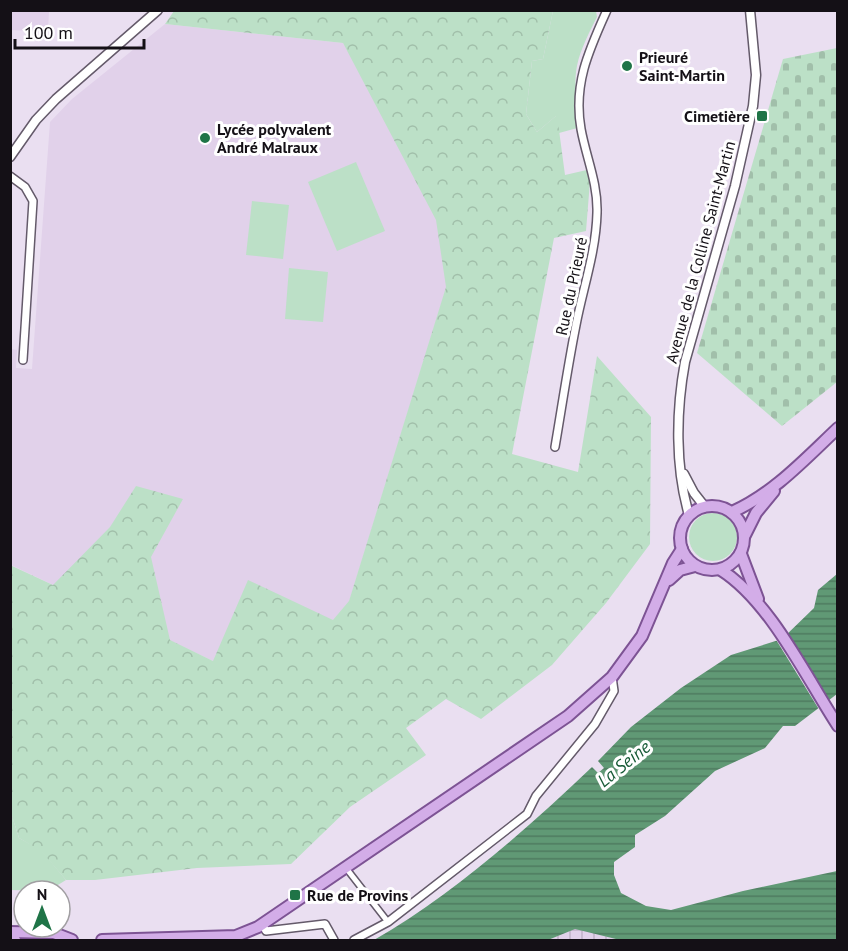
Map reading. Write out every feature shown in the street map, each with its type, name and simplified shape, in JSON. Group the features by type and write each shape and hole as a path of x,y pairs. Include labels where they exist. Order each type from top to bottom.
{"main road":[{"path":"666,582 680,570 695,566 712,571 721,570 732,564 741,554 745,535 756,513 784,479 837,428"},
{"path":"732,512 749,505 784,479"},
{"path":"102,940 198,939 236,936 262,924 568,716 612,676 642,636 682,549 681,531 689,515 705,507 724,508 732,512 743,527 745,535"},
{"path":"682,549 695,566"},
{"path":"741,554 759,602 837,726"},
{"path":"721,570 737,580 759,602"},
{"path":"10,932 54,933 72,940"},
{"path":"10,940 15,940"}],"street":[{"path":"10,157 36,120 56,99 158,10"},
{"name":"Avenue de la Colline Saint-Martin","path":"689,515 681,465 679,402 685,362 735,186 753,106 756,75 750,10"},
{"name":"Rue du Prieuré","path":"555,447 576,324 593,256 597,212 594,172 581,127 581,82 585,60 606,12"},
{"path":"10,176 25,187 33,201 23,360"},
{"name":"Avenue de la Colline Saint-Martin","path":"681,465 694,493 705,507"},
{"path":"354,940 388,922 527,814 536,796 595,723 614,692 612,676"},
{"path":"346,868 388,922"},
{"path":"262,924 266,931 326,924 334,940"}],"shaded area":[{"path":"10,11 49,11 48,32 11,30"},
{"path":"165,24 343,43 461,240 349,602 334,620 257,679 213,661 11,565 10,349 17,350 16,368 32,369 50,122 72,99"},
{"path":"575,928 620,940 548,940"}],"green space":[{"path":"174,11 553,11 543,59 532,61 526,114 537,132 557,115 565,175 591,169 586,231 554,238 512,454 578,472 597,356 651,417 650,544 606,603 552,665 481,719 446,699 406,728 426,755 350,807 291,864 197,868 95,880 72,880 65,879 41,851 19,838 12,816 10,565 53,585 110,527 136,486 183,499 151,557 170,640 213,661 248,580 333,620 349,601 446,287 436,220 343,43 165,24"},
{"path":"553,11 596,11 597,17 583,47 576,71 576,94 581,127 559,133 556,116 537,132 526,114 532,61 543,59"},
{"path":"837,48 837,382 782,426 697,353 783,59"},
{"path":"356,162 385,231 337,251 308,182"},
{"path":"252,201 289,205 283,259 246,255"},
{"path":"289,268 328,272 323,322 285,319"},
{"path":"708,513 718,513 730,520 737,532 737,542 730,554 718,561 708,561 693,550 689,542 689,532 700,517"},
{"path":"12,753 12,816 19,838 41,850 65,879 12,879 11,890"}],"water":[{"name":"La Seine","path":"837,574 837,694 795,726 783,726 765,748 715,771 665,816 635,835 635,847 614,862 614,875 621,893 646,906 671,910 743,891 837,871 837,940 620,940 575,929 548,940 374,940 460,882 541,814 592,767 598,773 604,768 598,761 631,727 681,688 731,655 782,639 814,608 818,590"}],"pier":[{"path":"786,631 831,703 820,711 775,638"}],"place":[{"name":"Prieuré Saint-Martin","path":"627,66"},
{"name":"Cimetière","path":"762,116"},
{"name":"Lycée polyvalent André Malraux","path":"205,138"},
{"name":"Rue de Provins","path":"295,895"}]}
